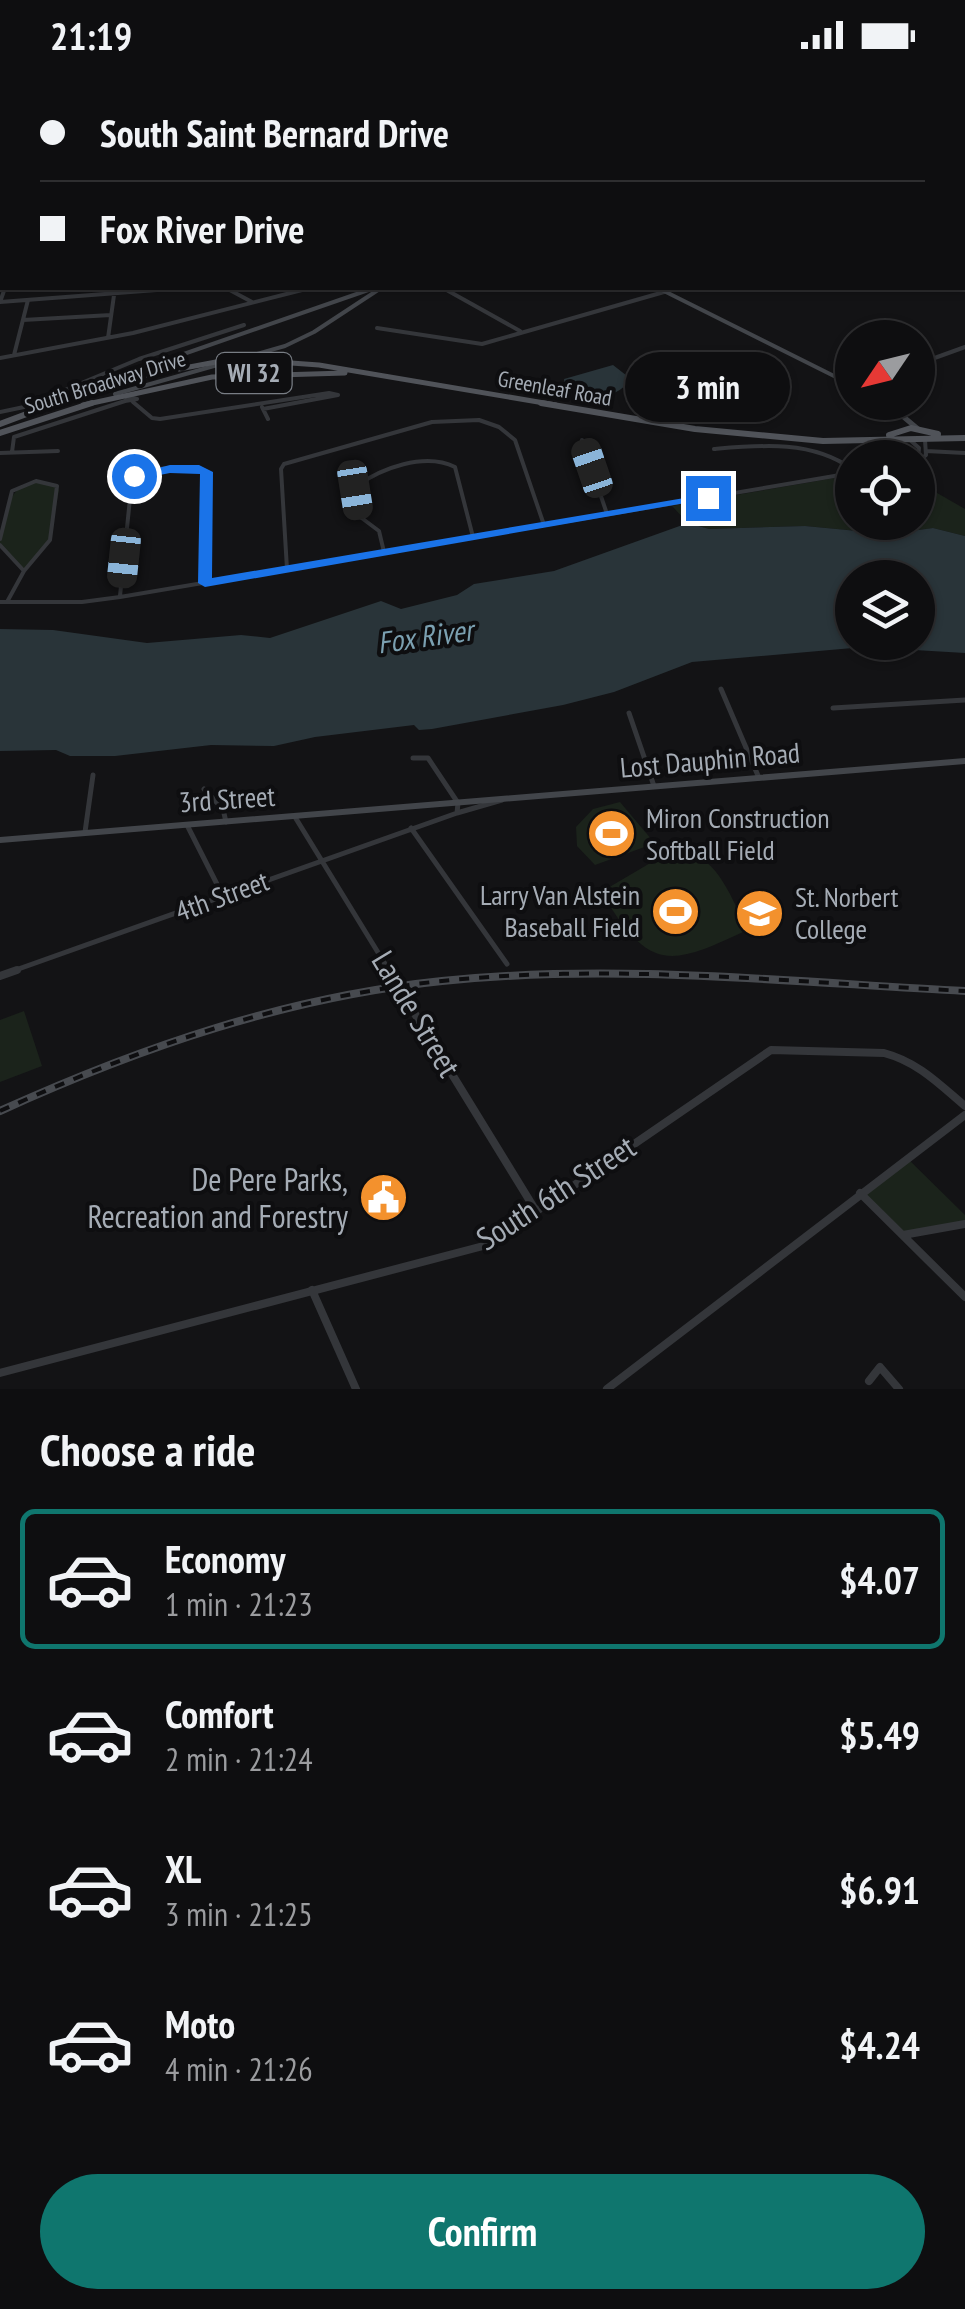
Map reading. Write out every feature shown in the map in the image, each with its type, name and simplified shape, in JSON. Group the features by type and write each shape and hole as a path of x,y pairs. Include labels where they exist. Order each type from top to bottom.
{"main road":[{"name":"South Broadway Drive","path":"78,392 372,290"},
{"name":"South Broadway Drive","path":"0,433 115,394 284,346 322,327 375,290"},
{"path":"665,291 835,376"},
{"name":"WI 32","path":"0,424 78,392 148,372 216,362 308,363 394,378"},
{"name":"WI 32","path":"115,394 181,380 259,372 394,378"},
{"name":"Greenleaf Road","path":"394,378 660,424 835,441"},
{"path":"904,420 903,430 908,440"},
{"path":"908,420 924,435"},
{"name":"WI 32","path":"903,430 924,435 965,435"},
{"name":"Greenleaf Road","path":"770,436 856,438 903,430"},
{"name":"WI 32","path":"908,440 924,435"},
{"name":"Lost Dauphin Road","path":"458,808 504,800 965,761"},
{"name":"3rd Street","path":"0,840 295,816 458,808"}],"street":[{"path":"108,338 115,290"},
{"path":"0,302 163,290"},
{"path":"230,290 252,302"},
{"path":"0,358 108,338 302,290"},
{"path":"448,290 523,333"},
{"path":"378,328 476,344 669,290"},
{"path":"14,355 28,300"},
{"path":"23,320 111,315"},
{"path":"0,412 24,407 139,359 244,326"},
{"path":"935,358 965,347"},
{"path":"12,452 14,437 124,401 133,402 152,418 160,419 262,407 338,396 329,393 262,407"},
{"path":"262,407 268,418"},
{"path":"286,569 281,469 290,461 438,420 492,424 515,440 544,525"},
{"path":"924,435 925,440"},
{"path":"582,440 607,514"},
{"path":"714,449 739,447 831,453 835,456"},
{"path":"0,454 58,451"},
{"path":"935,451 965,453"},
{"path":"384,552 379,531 359,516 356,487 362,481 436,459 454,465 473,537"},
{"path":"120,598 132,479 146,472 199,468 207,474 205,583"},
{"path":"4,602 120,598 835,474"},
{"path":"4,602 50,540 57,486 32,482 12,491 0,542 24,571"},
{"path":"721,689 759,778"},
{"path":"833,708 965,700"},
{"path":"629,713 655,787"},
{"path":"412,758 428,758 458,808"},
{"path":"85,833 93,776"},
{"path":"204,789 223,809 226,822"},
{"name":"4th Street","path":"0,976 458,808"},
{"name":"Lande Street","path":"295,816 536,1211"},
{"path":"187,825 223,896"},
{"path":"411,828 507,964"},
{"name":"South 6th Street","path":"0,1374 488,1245 772,1050 884,1053 902,1058 921,1068 965,1106"},
{"path":"607,1389 965,1115"},
{"path":"860,1193 965,1297"},
{"path":"902,1235 965,1224"},
{"path":"312,1290 356,1389"},
{"path":"869,1381 880,1367 900,1389"}],"shaded area":[{"path":"835,478 835,529 709,529 688,523 672,506"},
{"path":"36,481 54,484 59,490 50,540 24,571 0,545 0,539 13,495"},
{"path":"935,492 965,509 965,536 935,528"},
{"name":"Miron Construction Softball Field","path":"620,802 652,840 650,845 595,865 577,846 576,827 593,809"},
{"name":"Larry Van Alstein Baseball Field","path":"685,851 716,872 747,930 698,951 662,955 633,937 601,892 652,862"},
{"path":"24,1011 42,1066 0,1082 0,1020"},
{"path":"907,1158 965,1215 965,1224 903,1235 860,1193"}],"water":[{"path":"613,365 631,379 617,392 601,396 565,387 564,379"},
{"name":"Fox River","path":"688,523 709,529 835,529 835,540 935,540 935,528 965,536 965,653 935,651 935,560 835,560 835,650 692,662 614,692 432,729 419,730 414,725 274,746 211,745 115,756 70,756 56,750 0,751 0,629 53,630 147,643 241,635 270,638 381,601 401,609 457,595 474,584 554,571"}],"railway":[{"path":"0,1111 107,1066 216,1028 327,999 442,981 638,974 965,991"}],"place":[{"name":"Miron Construction Softball Field","path":"611,834"},
{"name":"Larry Van Alstein Baseball Field","path":"675,911"},
{"name":"St. Norbert College","path":"760,913"},
{"name":"De Pere Parks, Recreation and Forestry","path":"383,1198"}],"route":[{"path":"134,476 170,469 199,468 207,472 205,583 708,498"}]}
